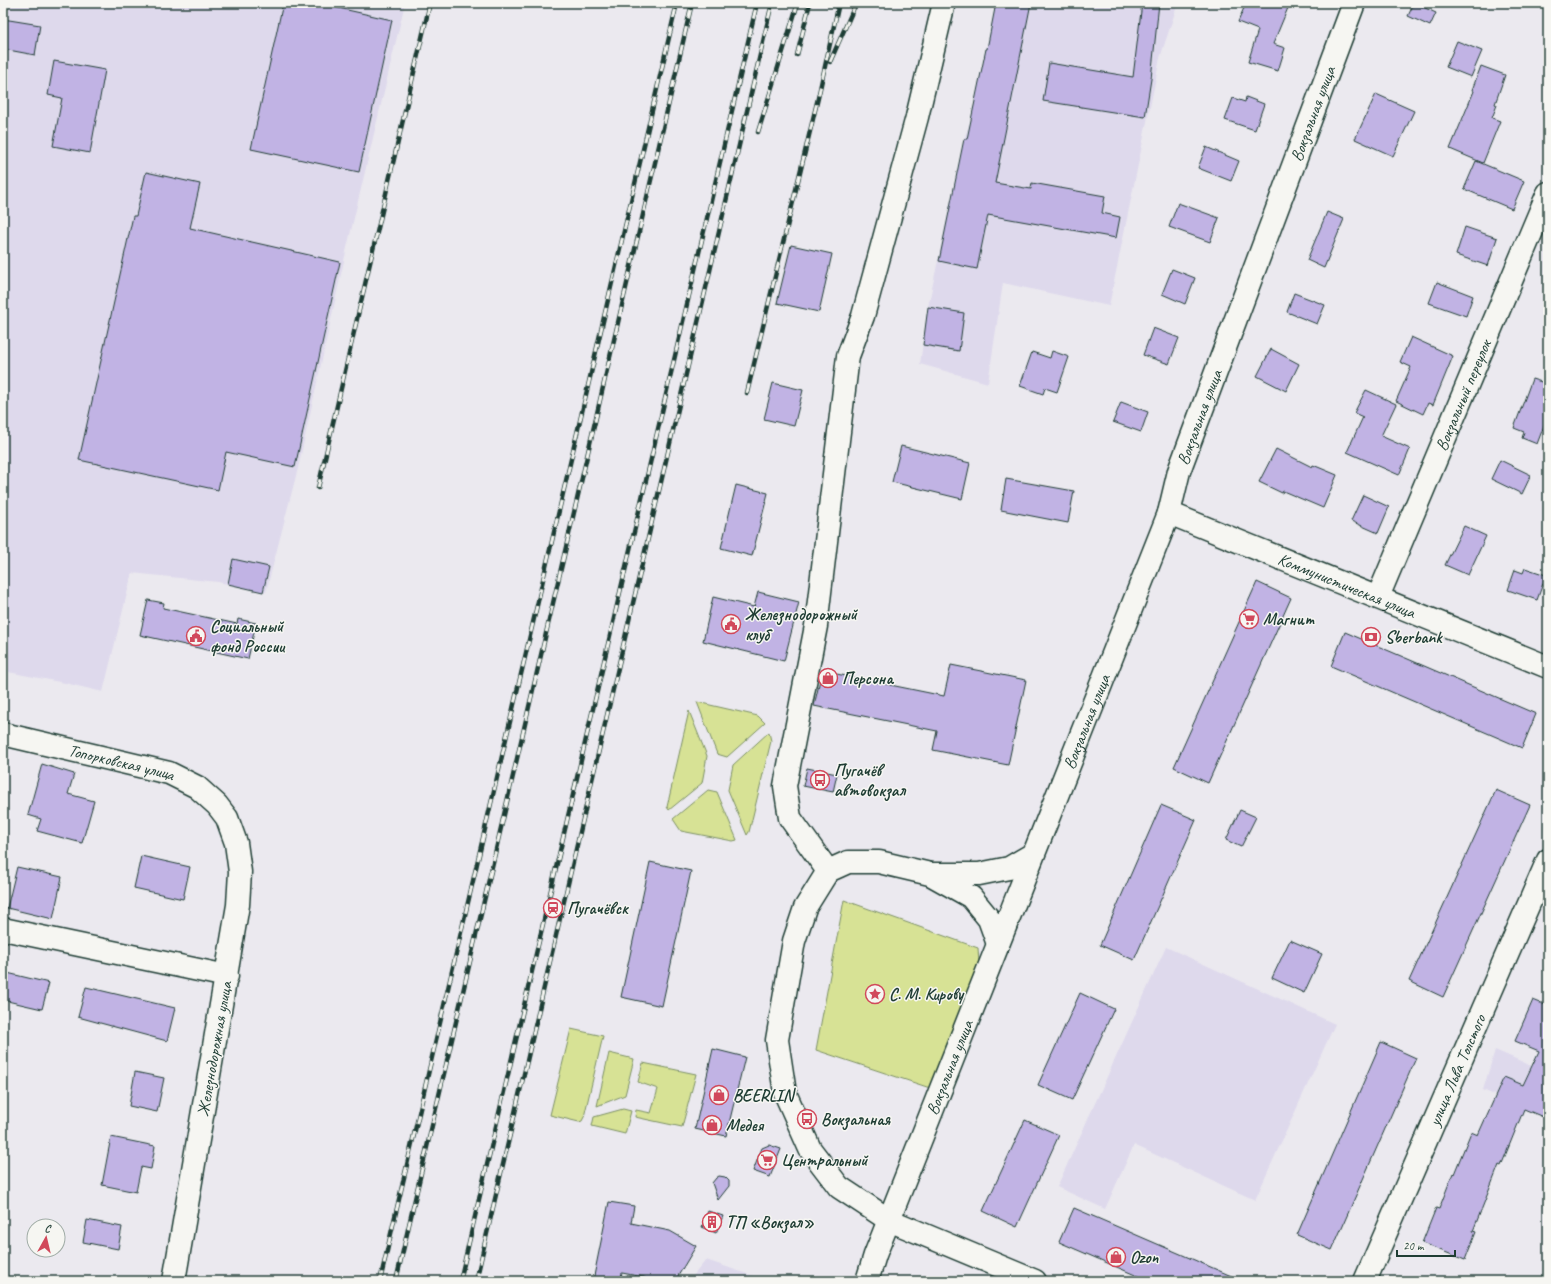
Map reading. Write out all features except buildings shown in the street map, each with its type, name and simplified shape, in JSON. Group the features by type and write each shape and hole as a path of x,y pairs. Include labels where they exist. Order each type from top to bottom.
{"street":[{"path":"828,871 790,818 785,786 816,626 848,356 867,301 917,117 944,3"},
{"name":"Вокзальная улица","path":"867,1281 875,1255 1169,513 1182,464 1354,3"},
{"name":"Вокзальный переулок","path":"1378,597 1548,193"},
{"name":"Коммунистическая улица","path":"1169,513 1548,667"},
{"name":"Топорковская улица","path":"3,734 169,773 197,787 217,804 227,818"},
{"name":"Железнодорожная улица","path":"174,1281 238,905 240,872 236,843 227,818"},
{"path":"1033,854 1009,868 979,874 930,874 879,862 848,862 828,871 805,908 794,941 777,1040 785,1093 810,1149 839,1187 889,1220 1035,1281"},
{"name":"улица Льва Толстого","path":"1365,1281 1548,860"},
{"path":"930,874 971,897 989,919 998,944"},
{"path":"3,929 227,976"}],"shaded area":[{"path":"3,3 405,3 345,256 298,468 266,592 218,582 132,573 103,692 3,671"},
{"path":"996,3 1178,3 1160,58 1109,306 1003,283 988,383 920,364 928,307 964,139 971,119"},
{"path":"1166,947 1335,1024 1255,1200 1134,1145 1105,1209 1057,1187"},
{"path":"1495,1050 1548,1073 1548,1119 1483,1090"},
{"path":"706,1260 753,1276 752,1281 689,1281"}],"green space":[{"path":"697,702 758,716 765,723 727,757 717,754"},
{"path":"689,711 707,756 702,783 669,810 667,807"},
{"path":"769,732 771,741 747,835 728,790 733,765"},
{"path":"708,790 717,792 737,840 733,841 681,831 673,819"},
{"path":"844,900 978,948 979,963 930,1088 816,1050"},
{"path":"571,1029 603,1036 584,1117 582,1121 579,1122 550,1115"},
{"path":"609,1053 634,1059 625,1095 597,1106"},
{"path":"643,1063 696,1074 682,1127 635,1117 636,1110 651,1113 658,1089 638,1082"},
{"path":"623,1109 631,1111 625,1134 592,1126 594,1117"}],"railway":[{"path":"318,488 430,3"},
{"path":"380,1281 677,3"},
{"path":"396,1281 692,3"},
{"path":"460,1281 757,3"},
{"path":"476,1281 772,3"},
{"path":"758,132 798,3"},
{"path":"797,55 810,3"},
{"path":"747,393 818,98 839,3"},
{"path":"830,62 856,3"}],"place":[{"name":"Магнит","path":"1249,619"},
{"name":"Железнодорожный клуб","path":"731,624"},
{"name":"Социальный фонд России","path":"196,636"},
{"name":"Sberbank","path":"1371,637"},
{"name":"Персона","path":"828,678"},
{"name":"Пугачёв автовокзал","path":"820,780"},
{"name":"Пугачёвск","path":"553,908"},
{"name":"С. М. Кирову","path":"875,994"},
{"name":"BEERLIN","path":"719,1095"},
{"name":"Вокзальная","path":"807,1119"},
{"name":"Медея","path":"712,1125"},
{"name":"Центральный","path":"767,1160"},
{"name":"ТП «Вокзал»","path":"712,1222"},
{"name":"Ozon","path":"1116,1257"}]}
